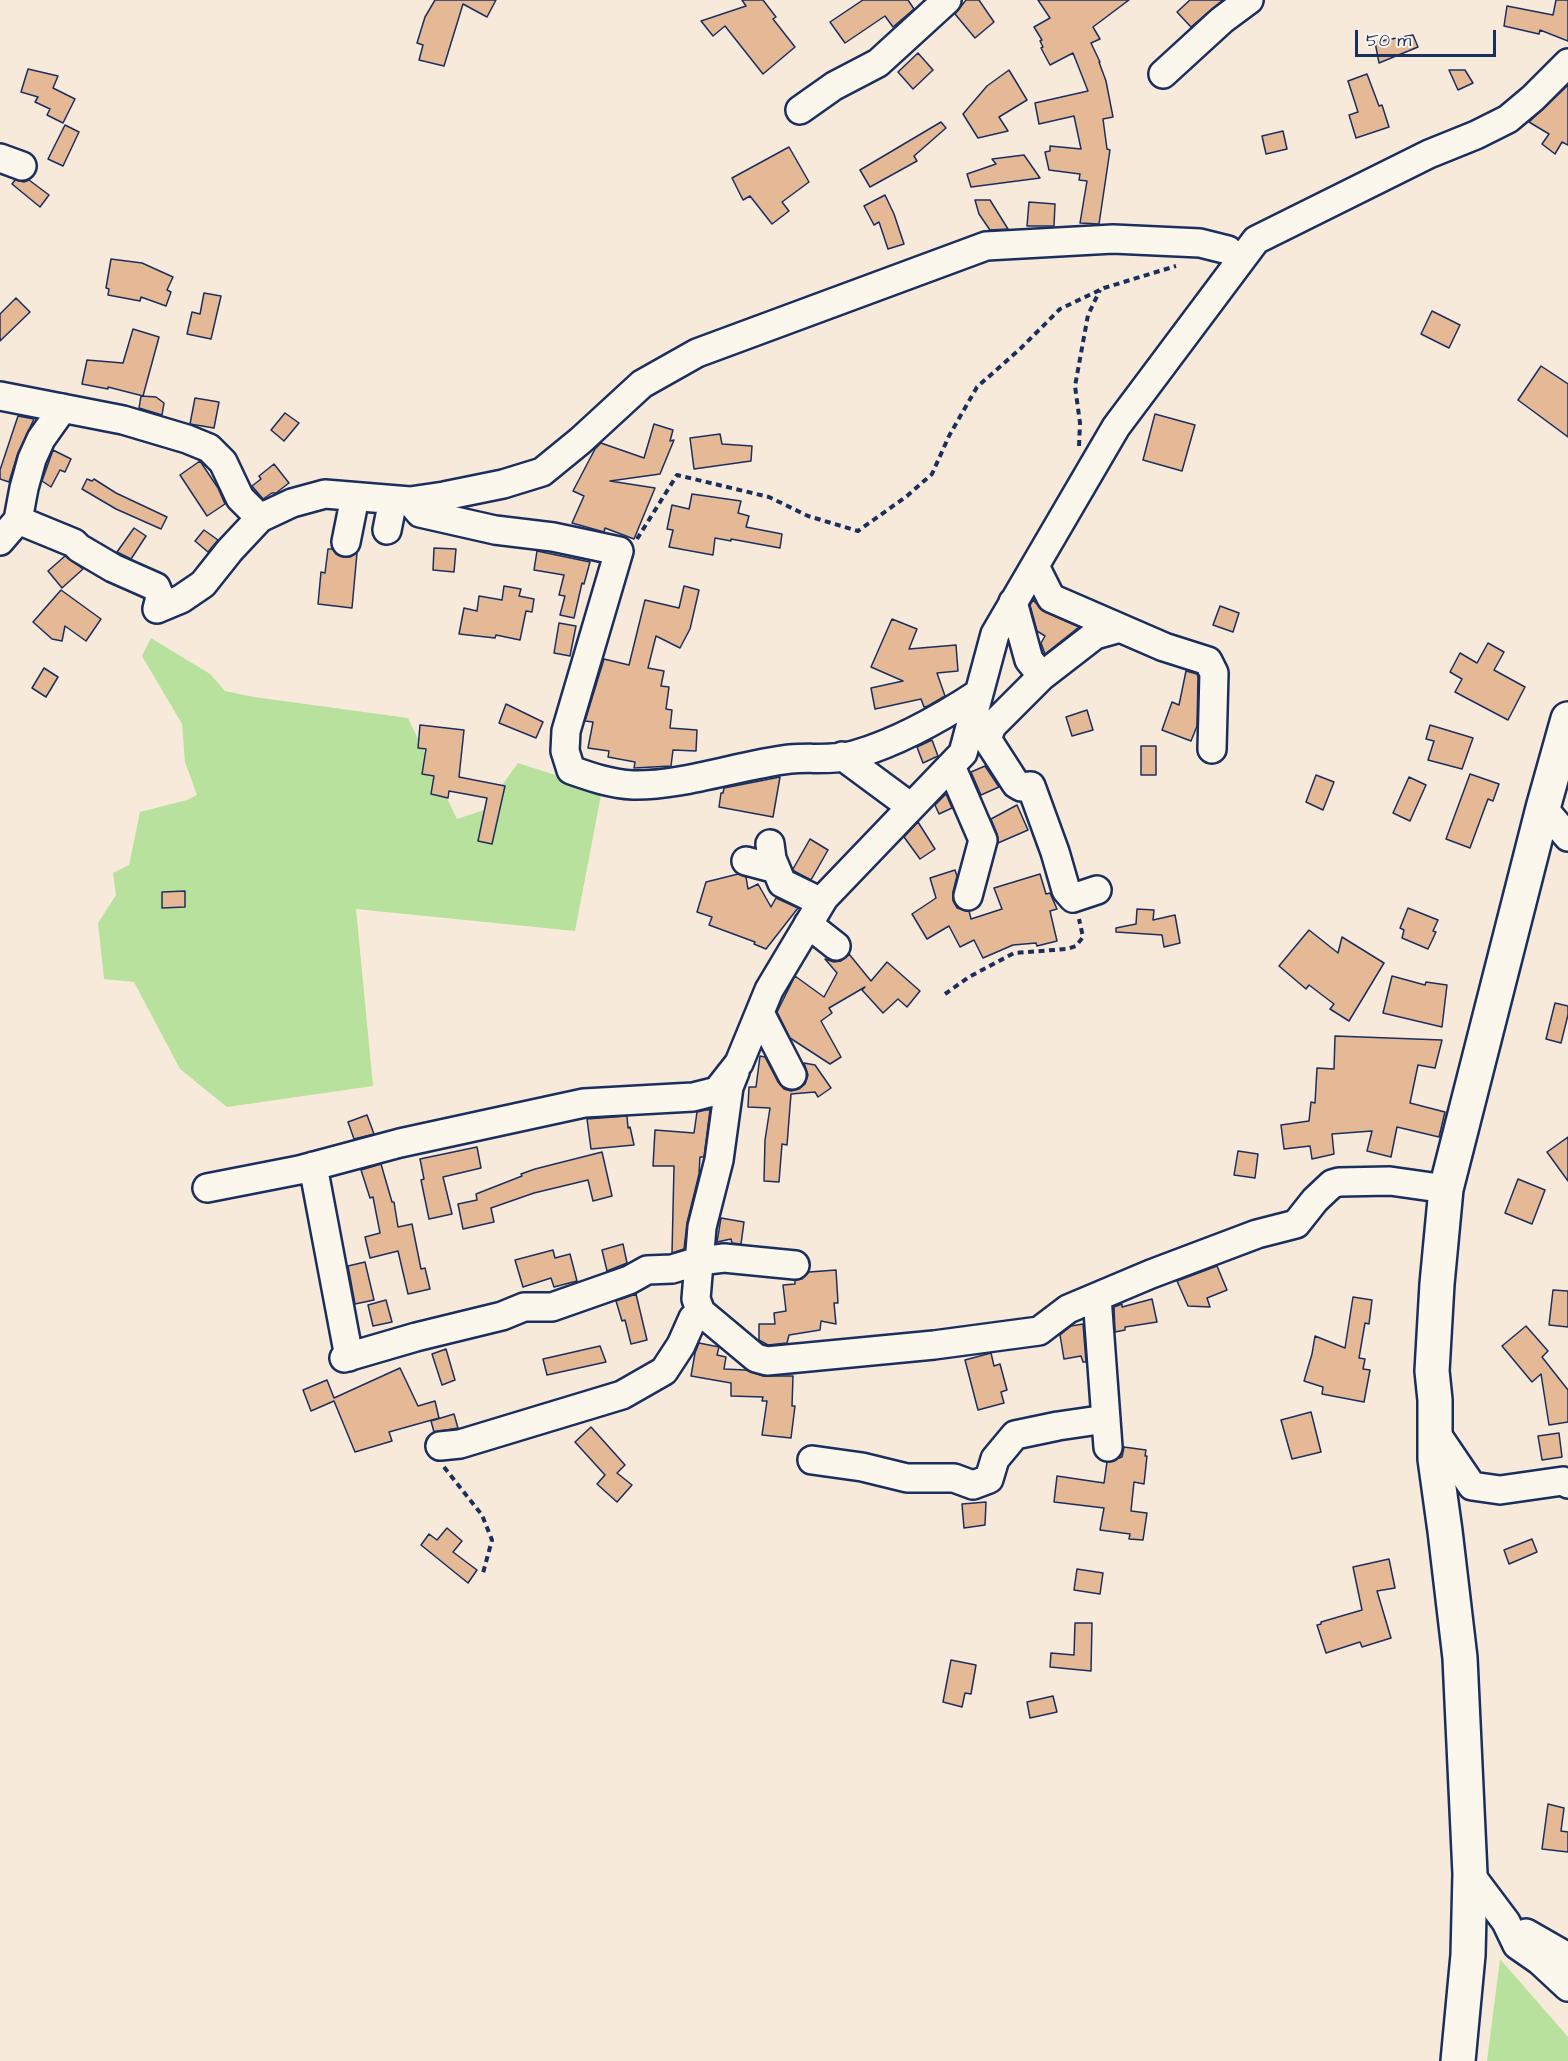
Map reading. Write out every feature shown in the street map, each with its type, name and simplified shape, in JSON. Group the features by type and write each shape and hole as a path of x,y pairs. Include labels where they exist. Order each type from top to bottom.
{"main road":[{"path":"1458,2061 1468,1955 1470,1874 1460,1658 1435,1459 1435,1400 1432,1371 1437,1284 1446,1189 1543,808 1568,719"}],"street":[{"path":"800,110 834,86 878,63 946,0"},
{"path":"1163,74 1222,20 1249,0"},
{"path":"1446,1189 1390,1181 1332,1184 1315,1200 1296,1224 1257,1234 1151,1274 1068,1309 1039,1331 934,1345 767,1361 756,1358 701,1312 696,1299 702,1227 719,1160 729,1087 769,990 814,913 957,758 979,693 995,634 1116,427 1256,240 1409,164 1508,119 1568,63"},
{"path":"18,520 74,543 113,567 156,587 160,597 157,609 181,599 203,584 260,518 292,503 325,494 401,500 444,496 503,484 543,472 642,384 697,353 986,246 1113,239 1200,243 1228,250"},
{"path":"0,396 123,420 210,448 223,462 240,498 260,518"},
{"path":"0,541 18,520 32,459 40,440 63,408"},
{"path":"346,543 355,497"},
{"path":"387,530 401,500"},
{"path":"401,500 420,513 495,530 553,537 619,552 566,731 565,751 571,770 605,782 633,785 671,782 789,759 854,755 891,743 947,714 979,693"},
{"path":"1035,566 1051,598 1164,647 1208,661 1214,673 1212,749"},
{"path":"1013,602 1029,660 1042,676"},
{"path":"1085,894 1066,890 1052,842 1031,786 1021,787 1016,784 987,740 992,726 1042,676 1095,635 1120,628"},
{"path":"957,758 990,743"},
{"path":"842,756 911,807"},
{"path":"957,758 983,840 974,894"},
{"path":"1543,808 1568,837"},
{"path":"746,861 773,856 782,883 814,913 836,946"},
{"path":"760,1013 792,1075"},
{"path":"207,1188 313,1166 400,1143 584,1103 693,1097 717,1091 739,1063"},
{"path":"313,1166 347,1357 502,1316 524,1308 552,1307 629,1280 647,1270 672,1269 699,1261 724,1258 795,1265"},
{"path":"1097,1297 1108,1447"},
{"path":"440,1446 460,1444 622,1395 664,1371 681,1345 693,1318 701,1312"},
{"path":"812,1460 862,1467 908,1478 954,1478 973,1485 989,1479 995,1459 1015,1435 1106,1419"},
{"path":"1434,1430 1472,1486 1500,1490 1563,1481 1568,1484"},
{"path":"1470,1874 1506,1922 1517,1945 1540,1961 1568,1987"},
{"path":"1506,1922 1568,1957"}],"path":[{"path":"619,552 635,542 676,476 769,497 808,516 858,531 907,496 932,474 949,436 976,387 1020,349 1060,309 1100,290 1183,264"},
{"path":"1078,454 1080,423 1075,386 1088,315 1100,290"},
{"path":"945,994 969,977 1014,953 1067,949 1076,946 1083,937 1085,894"},
{"path":"440,1446 442,1464 482,1515 492,1540 483,1573"}],"green space":[{"path":"151,638 210,674 225,691 408,718 457,819 484,810 518,763 602,790 575,931 356,909 373,1086 227,1107 180,1069 134,982 104,979 98,923 116,895 113,873 129,865 140,812 187,800 197,795 185,762 182,724 142,656"},
{"path":"1500,1959 1568,2037 1568,2061 1487,2061"}],"building":[{"path":"435,0 496,0 487,17 463,4 444,66 419,60 423,45 417,43 425,17"},
{"path":"742,0 763,0 776,17 773,19 795,47 763,74 725,26 713,36 701,21 746,6"},
{"path":"863,0 908,0 914,9 893,27 885,16 845,43 830,22"},
{"path":"966,0 979,0 994,22 975,38 955,14"},
{"path":"1038,0 1129,0 1093,27 1100,39 1091,43 1106,81 1113,117 1103,119 1107,149 1110,150 1099,224 1080,223 1087,181 1079,180 1080,174 1049,170 1045,152 1050,151 1050,146 1081,149 1074,116 1039,124 1035,103 1088,91 1073,53 1050,65 1041,48 1043,47 1040,41 1042,40 1034,27 1050,18"},
{"path":"1190,0 1223,0 1191,27 1177,12"},
{"path":"1556,0 1568,0 1568,41 1540,30 1539,34 1504,26 1507,6 1553,15"},
{"path":"1413,35 1418,47 1379,63 1375,42"},
{"path":"918,53 933,70 913,89 898,72"},
{"path":"28,69 58,76 53,88 75,99 63,123 47,115 50,109 35,102 38,97 21,92"},
{"path":"1009,70 1027,100 999,117 1008,131 978,138 963,114 987,86"},
{"path":"1449,70 1465,70 1473,83 1458,90"},
{"path":"1367,74 1379,106 1382,105 1389,127 1356,138 1349,115 1358,112 1348,81"},
{"path":"1568,85 1568,145 1562,142 1555,154 1542,144 1549,134 1529,122"},
{"path":"941,122 946,128 914,156 917,161 870,187 860,170"},
{"path":"65,125 79,132 63,166 48,159"},
{"path":"1283,131 1287,149 1266,154 1262,136"},
{"path":"789,147 809,182 782,202 789,211 772,224 750,196 743,200 732,178"},
{"path":"1024,155 1040,178 971,187 967,174 996,164 992,159"},
{"path":"15,180 24,182 29,180 49,195 40,207 12,184"},
{"path":"885,195 904,244 888,249 879,222 874,225 864,206"},
{"path":"975,200 990,200 1008,229 990,230 979,214"},
{"path":"1029,202 1055,204 1054,226 1027,226"},
{"path":"111,259 142,263 173,277 167,290 171,292 166,306 141,297 140,301 108,295 109,289 106,288"},
{"path":"204,293 221,296 211,339 187,334 192,312 200,314"},
{"path":"16,298 30,312 0,341 0,314"},
{"path":"1432,311 1460,325 1449,348 1421,334"},
{"path":"133,329 159,337 143,396 108,387 108,389 82,384 87,360 123,363"},
{"path":"1541,366 1568,384 1568,437 1518,400"},
{"path":"141,396 156,397 164,403 162,415 139,408"},
{"path":"195,398 219,402 214,428 190,424"},
{"path":"285,413 299,423 284,441 271,430"},
{"path":"1155,414 1195,425 1182,471 1143,460"},
{"path":"18,416 34,419 18,453 9,482 0,479 0,470"},
{"path":"654,424 673,430 670,441 674,440 660,474 610,481 655,488 634,539 605,528 604,532 572,523 584,496 573,491 595,449 601,443 644,458"},
{"path":"720,434 722,444 752,446 751,461 694,469 690,438"},
{"path":"53,450 71,459 65,472 60,470 51,487 42,481"},
{"path":"200,461 218,488 225,504 207,516 180,475"},
{"path":"274,464 289,483 263,499 252,486 261,479 259,476"},
{"path":"87,479 92,481 94,479 116,493 167,517 161,529 116,509 82,489"},
{"path":"692,494 741,501 738,513 749,516 746,527 782,534 780,548 715,538 713,555 669,547 673,530 667,529 672,505 689,509"},
{"path":"134,528 146,536 131,559 117,552"},
{"path":"204,530 218,540 208,552 195,541"},
{"path":"434,548 456,549 454,572 433,570"},
{"path":"328,549 333,549 336,554 344,557 357,553 352,608 318,604 321,572 325,573"},
{"path":"537,551 590,562 584,584 582,583 574,618 560,615 565,596 559,595 564,575 534,570"},
{"path":"65,556 83,569 62,588 48,571"},
{"path":"504,586 521,589 519,596 534,599 532,612 526,611 520,640 496,635 495,638 459,634 464,608 477,611 479,596 502,600"},
{"path":"684,586 699,590 690,629 680,648 656,636 648,668 664,671 661,686 669,687 666,709 672,710 670,728 697,730 696,751 673,750 671,766 634,768 635,762 608,757 609,751 588,748 593,722 585,721 604,659 629,665 645,600 679,608"},
{"path":"61,590 101,619 86,641 65,626 62,641 52,639 33,622"},
{"path":"1033,600 1045,612 1079,627 1045,654 1041,643 1045,636 1037,631 1030,605"},
{"path":"1220,606 1239,613 1233,632 1213,625"},
{"path":"892,619 917,629 909,649 956,645 958,671 937,673 945,696 928,706 924,707 921,699 875,709 871,688 903,681 871,667"},
{"path":"559,623 576,626 570,656 554,653"},
{"path":"1488,643 1504,652 1494,670 1525,687 1508,720 1455,692 1462,679 1450,672 1460,653 1477,663"},
{"path":"44,668 58,677 46,697 32,688"},
{"path":"1186,671 1197,674 1198,677 1197,726 1191,741 1162,730 1172,702 1179,705"},
{"path":"506,704 543,722 536,738 499,723"},
{"path":"1087,710 1093,730 1072,736 1066,717"},
{"path":"420,725 464,730 459,777 505,786 492,844 478,841 487,798 449,791 448,798 431,794 434,776 422,774 426,749 418,748"},
{"path":"1430,725 1473,738 1462,769 1428,760 1434,741 1426,739"},
{"path":"932,740 938,756 923,763 917,747"},
{"path":"1141,746 1156,746 1156,775 1141,775"},
{"path":"985,766 999,787 981,795 971,772"},
{"path":"1470,774 1499,784 1493,801 1488,799 1470,848 1446,839"},
{"path":"1316,775 1334,782 1323,810 1306,802"},
{"path":"780,777 773,817 719,807 724,788"},
{"path":"1409,777 1426,785 1410,821 1393,813"},
{"path":"946,794 952,808 939,814 935,805"},
{"path":"1017,805 1028,830 998,843 991,819"},
{"path":"918,822 935,849 920,859 904,837"},
{"path":"810,839 828,850 811,880 793,869"},
{"path":"955,870 957,876 953,901 957,908 969,911 971,919 1002,909 994,888 1040,874 1046,894 1050,893 1057,909 1050,911 1057,941 1037,946 1036,943 1013,945 983,958 974,940 960,947 949,926 927,939 912,914 936,898 930,878"},
{"path":"738,874 746,877 748,889 758,884 771,907 776,898 798,908 766,949 754,944 755,942 709,925 712,917 697,912 706,882"},
{"path":"185,891 185,907 162,908 162,892"},
{"path":"1408,908 1438,920 1433,931 1436,932 1428,949 1402,938 1404,930 1400,928"},
{"path":"1137,909 1154,910 1153,920 1175,915 1180,943 1164,947 1162,935 1116,932 1116,928 1136,924"},
{"path":"1309,930 1338,953 1342,937 1384,963 1349,1021 1330,1009 1334,1004 1309,985 1306,989 1279,966"},
{"path":"849,954 871,981 887,962 920,991 907,1007 898,999 883,1013 862,990 865,987 829,1008 832,1013 821,1021 841,1057 830,1064 790,1038 777,1012 795,976 824,997 837,973 825,959 834,962 841,961"},
{"path":"1392,976 1425,985 1426,982 1447,985 1442,1027 1383,1013"},
{"path":"1555,1003 1568,1006 1561,1043 1546,1039"},
{"path":"1335,1036 1442,1040 1435,1068 1418,1065 1410,1103 1445,1112 1439,1137 1397,1127 1391,1157 1367,1151 1372,1131 1332,1134 1334,1154 1312,1159 1310,1146 1284,1149 1281,1125 1309,1121 1311,1102 1315,1103 1317,1068 1334,1069"},
{"path":"760,1056 765,1057 784,1089 791,1091 805,1084 808,1075 804,1063 815,1065 831,1088 818,1097 815,1092 791,1094 787,1145 782,1144 779,1182 764,1181 765,1140 770,1108 748,1107 749,1087 756,1087"},
{"path":"710,1110 704,1157 700,1157 699,1174 687,1223 684,1249 672,1253 674,1166 653,1166 655,1130 694,1133 697,1112"},
{"path":"367,1115 374,1134 354,1139 348,1122"},
{"path":"627,1116 628,1128 630,1127 634,1145 591,1149 587,1119"},
{"path":"1568,1137 1568,1181 1547,1152"},
{"path":"477,1147 481,1168 443,1177 452,1214 429,1219 421,1180 424,1179 420,1159"},
{"path":"1238,1151 1258,1154 1255,1178 1234,1175"},
{"path":"602,1152 612,1196 593,1201 588,1180 534,1193 491,1208 494,1222 463,1229 458,1204 477,1200 476,1194 535,1169"},
{"path":"381,1164 392,1202 394,1202 398,1227 412,1224 421,1269 425,1268 430,1289 408,1294 398,1251 370,1258 365,1237 380,1233 373,1197 370,1198 361,1170"},
{"path":"1518,1179 1545,1190 1532,1224 1505,1213"},
{"path":"721,1218 744,1222 741,1244 732,1243 731,1239 717,1242"},
{"path":"623,1244 627,1263 607,1271 602,1250"},
{"path":"553,1250 555,1258 570,1254 577,1281 554,1287 551,1278 523,1287 515,1260"},
{"path":"365,1262 374,1300 355,1304 348,1266"},
{"path":"1217,1266 1227,1290 1207,1298 1210,1307 1188,1306 1177,1281"},
{"path":"836,1270 838,1303 834,1303 836,1324 821,1321 820,1330 789,1335 787,1343 768,1345 759,1340 759,1324 775,1324 774,1313 786,1311 783,1285 795,1284 795,1280 802,1279 809,1272"},
{"path":"1553,1290 1568,1291 1568,1327 1549,1325"},
{"path":"636,1294 647,1340 631,1344 625,1320 622,1321 616,1301"},
{"path":"1353,1297 1372,1300 1369,1324 1365,1323 1359,1358 1365,1359 1363,1369 1370,1370 1364,1402 1322,1394 1323,1387 1304,1381 1315,1336 1345,1348"},
{"path":"1152,1299 1157,1322 1125,1327 1125,1330 1115,1332 1114,1307"},
{"path":"386,1300 392,1322 373,1326 368,1305"},
{"path":"1083,1324 1086,1362 1083,1362 1081,1356 1064,1359 1060,1335 1071,1326"},
{"path":"1526,1326 1548,1351 1542,1357 1568,1390 1568,1422 1549,1425 1541,1374 1532,1382 1502,1346"},
{"path":"699,1343 719,1347 717,1355 726,1357 724,1369 746,1370 763,1376 793,1376 792,1406 795,1406 791,1438 762,1435 767,1401 762,1401 763,1397 731,1396 731,1383 691,1376"},
{"path":"600,1346 606,1362 547,1375 543,1359"},
{"path":"446,1349 455,1380 442,1385 432,1354"},
{"path":"991,1353 994,1366 1000,1364 1007,1390 1001,1392 1004,1403 978,1410 965,1360"},
{"path":"400,1368 418,1406 435,1401 439,1418 389,1432 392,1441 355,1452 334,1401 311,1411 303,1390 327,1380 334,1398"},
{"path":"1311,1412 1321,1452 1292,1459 1281,1420"},
{"path":"454,1414 458,1428 434,1432 431,1421"},
{"path":"591,1427 625,1465 617,1473 632,1485 617,1502 597,1484 605,1475 575,1442"},
{"path":"1559,1433 1562,1457 1542,1460 1538,1436"},
{"path":"1124,1447 1146,1450 1144,1484 1134,1482 1131,1511 1147,1513 1143,1540 1129,1539 1130,1534 1100,1530 1104,1508 1054,1502 1057,1476 1104,1483 1107,1462 1122,1457"},
{"path":"986,1502 985,1525 964,1528 962,1504"},
{"path":"447,1528 462,1541 453,1552 477,1570 468,1583 421,1545 429,1534 437,1540"},
{"path":"1532,1539 1537,1552 1509,1564 1504,1550"},
{"path":"1389,1559 1395,1588 1377,1591 1391,1638 1362,1647 1360,1642 1326,1653 1317,1625 1362,1610 1353,1567"},
{"path":"1077,1569 1103,1573 1100,1594 1074,1590"},
{"path":"1075,1623 1092,1623 1091,1671 1050,1667 1051,1653 1074,1655"},
{"path":"951,1660 976,1665 971,1694 965,1693 962,1707 943,1702"},
{"path":"1053,1696 1057,1712 1030,1718 1027,1702"},
{"path":"1548,1804 1564,1808 1561,1831 1568,1832 1568,1852 1542,1849"}]}
